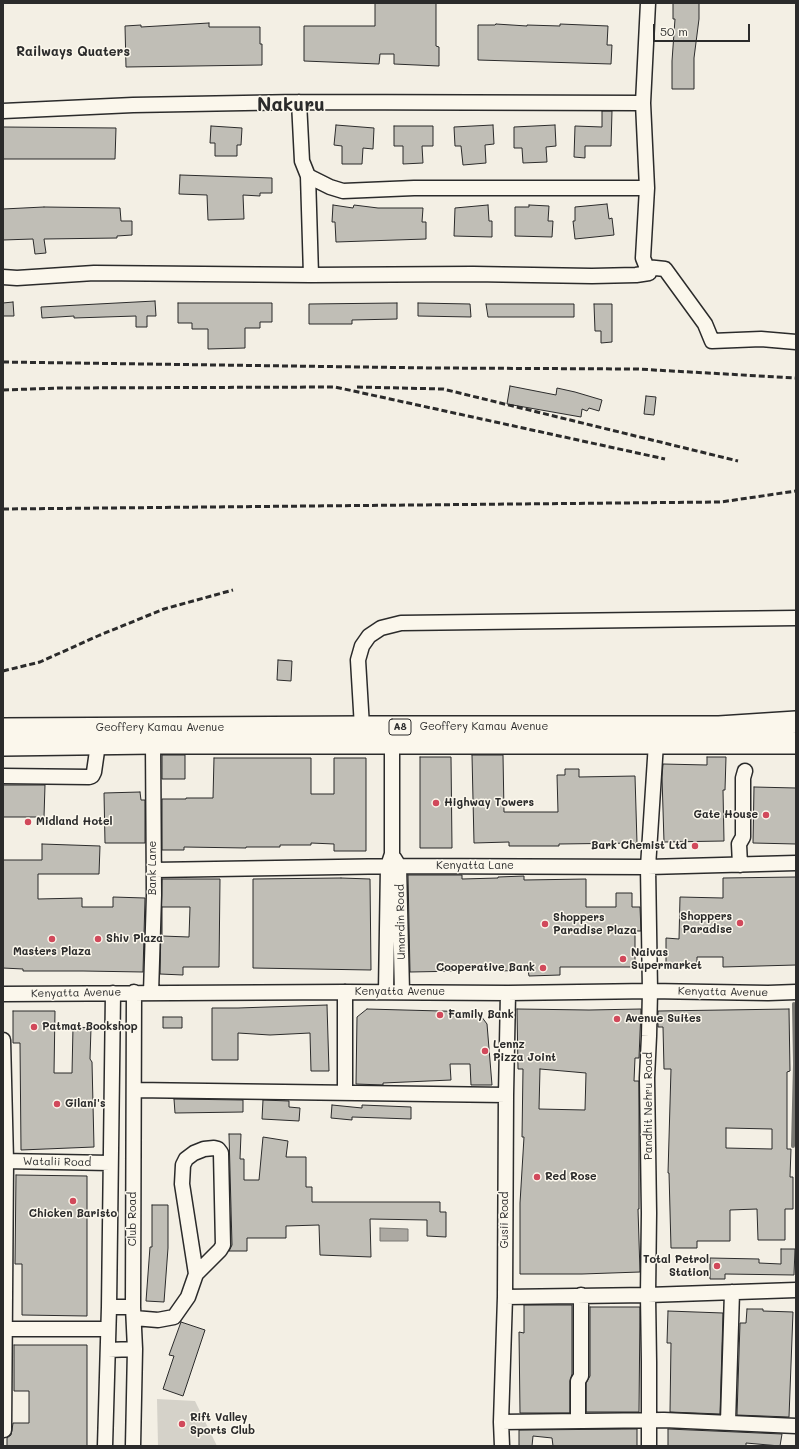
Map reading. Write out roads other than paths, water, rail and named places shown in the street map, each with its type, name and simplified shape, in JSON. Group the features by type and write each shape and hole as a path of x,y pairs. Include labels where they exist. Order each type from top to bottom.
{"highway":[{"name":"Geoffery Kamau Avenue","path":"3,729 711,727 796,722"},
{"name":"Geoffery Kamau Avenue","path":"3,746 153,743 796,743"}],"street":[{"path":"3,277 17,278 94,273 628,276 649,273 644,258 647,188 643,103 648,3"},
{"path":"3,111 133,105 299,102 643,103"},
{"path":"299,102 302,161 308,176 311,275"},
{"path":"308,176 330,187 343,191 414,188 647,188"},
{"path":"646,267 665,269 705,324 712,341 761,339 796,342"},
{"path":"362,727 358,660 362,646 369,636 381,628 401,623 796,618"},
{"name":"Bank Lane","path":"151,994 154,870 153,743"},
{"name":"Umardin Road","path":"392,743 393,862 402,992"},
{"name":"Pandhit Nehru Road","path":"649,1446 649,1213 647,1078 650,991 648,867 656,743"},
{"path":"3,776 92,776 94,772 98,744"},
{"path":"740,864 739,844 743,837 743,778 745,771"},
{"name":"Umardin Road","path":"386,992 393,862"},
{"name":"Kenyatta Lane","path":"154,870 393,862 648,867 796,863"},
{"name":"Kenyatta Avenue","path":"3,994 134,992 151,994 650,991 796,992"},
{"name":"Club Road","path":"133,1446 135,1349 133,1281 134,992"},
{"path":"345,992 345,1093"},
{"name":"Club Road","path":"105,1446 110,1281 110,1163 113,993"},
{"name":"Gusii Road","path":"502,1446 501,1422 505,1297 508,993"},
{"path":"112,1029 134,1028"},
{"path":"3,1040 5,1161 4,1430"},
{"path":"134,1090 506,1095"},
{"path":"111,1119 134,1118"},
{"path":"111,1144 134,1144"},
{"path":"109,1307 134,1312 158,1320 174,1317 188,1297 196,1274 220,1250 223,1245 221,1153 218,1149 214,1148 204,1149 194,1153 186,1159 183,1165 182,1184 196,1274"},
{"name":"Watalii Road","path":"5,1161 110,1163"},
{"path":"110,1184 134,1183"},
{"path":"110,1209 134,1208"},
{"path":"110,1281 133,1281"},
{"path":"505,1297 648,1295 796,1290"},
{"path":"728,1422 732,1292"},
{"path":"578,1421 578,1381 581,1376 581,1295"},
{"path":"4,1329 108,1329"},
{"path":"108,1350 135,1349"},
{"path":"501,1422 649,1420 728,1422 796,1426"}],"waterway":[{"path":"793,1146 795,1064 794,1004"}],"railway":[{"path":"3,362 434,368 637,369 796,378"},
{"path":"3,390 59,388 335,387 665,459"},
{"path":"357,387 443,389 738,461"},
{"path":"3,509 721,502 796,491"},
{"path":"3,671 40,662 100,635 164,609 233,590"}],"place":[{"name":"Highway Towers","path":"436,803"},
{"name":"Gate House","path":"766,815"},
{"name":"Midland Hotel","path":"28,822"},
{"name":"Bark Chemist Ltd","path":"695,846"},
{"name":"Shoppers Paradise","path":"740,923"},
{"name":"Shoppers Paradise Plaza","path":"545,924"},
{"name":"Masters Plaza","path":"52,939"},
{"name":"Shiv Plaza","path":"98,939"},
{"name":"Naivas Supermarket","path":"623,959"},
{"name":"Cooperative Bank","path":"543,968"},
{"name":"Family Bank","path":"440,1015"},
{"name":"Avenue Suites","path":"617,1019"},
{"name":"Patmat Bookshop","path":"34,1027"},
{"name":"Lennz Pizza Joint","path":"485,1051"},
{"name":"Gilani's","path":"57,1104"},
{"name":"Red Rose","path":"537,1177"},
{"name":"Chicken Baristo","path":"73,1201"},
{"name":"Total Petrol Station","path":"717,1266"},
{"name":"Rift Valley Sports Club","path":"182,1424"}],"district":[{"name":"Railways Quaters","path":"73,52"},
{"name":"Nakuru","path":"291,105"}]}
